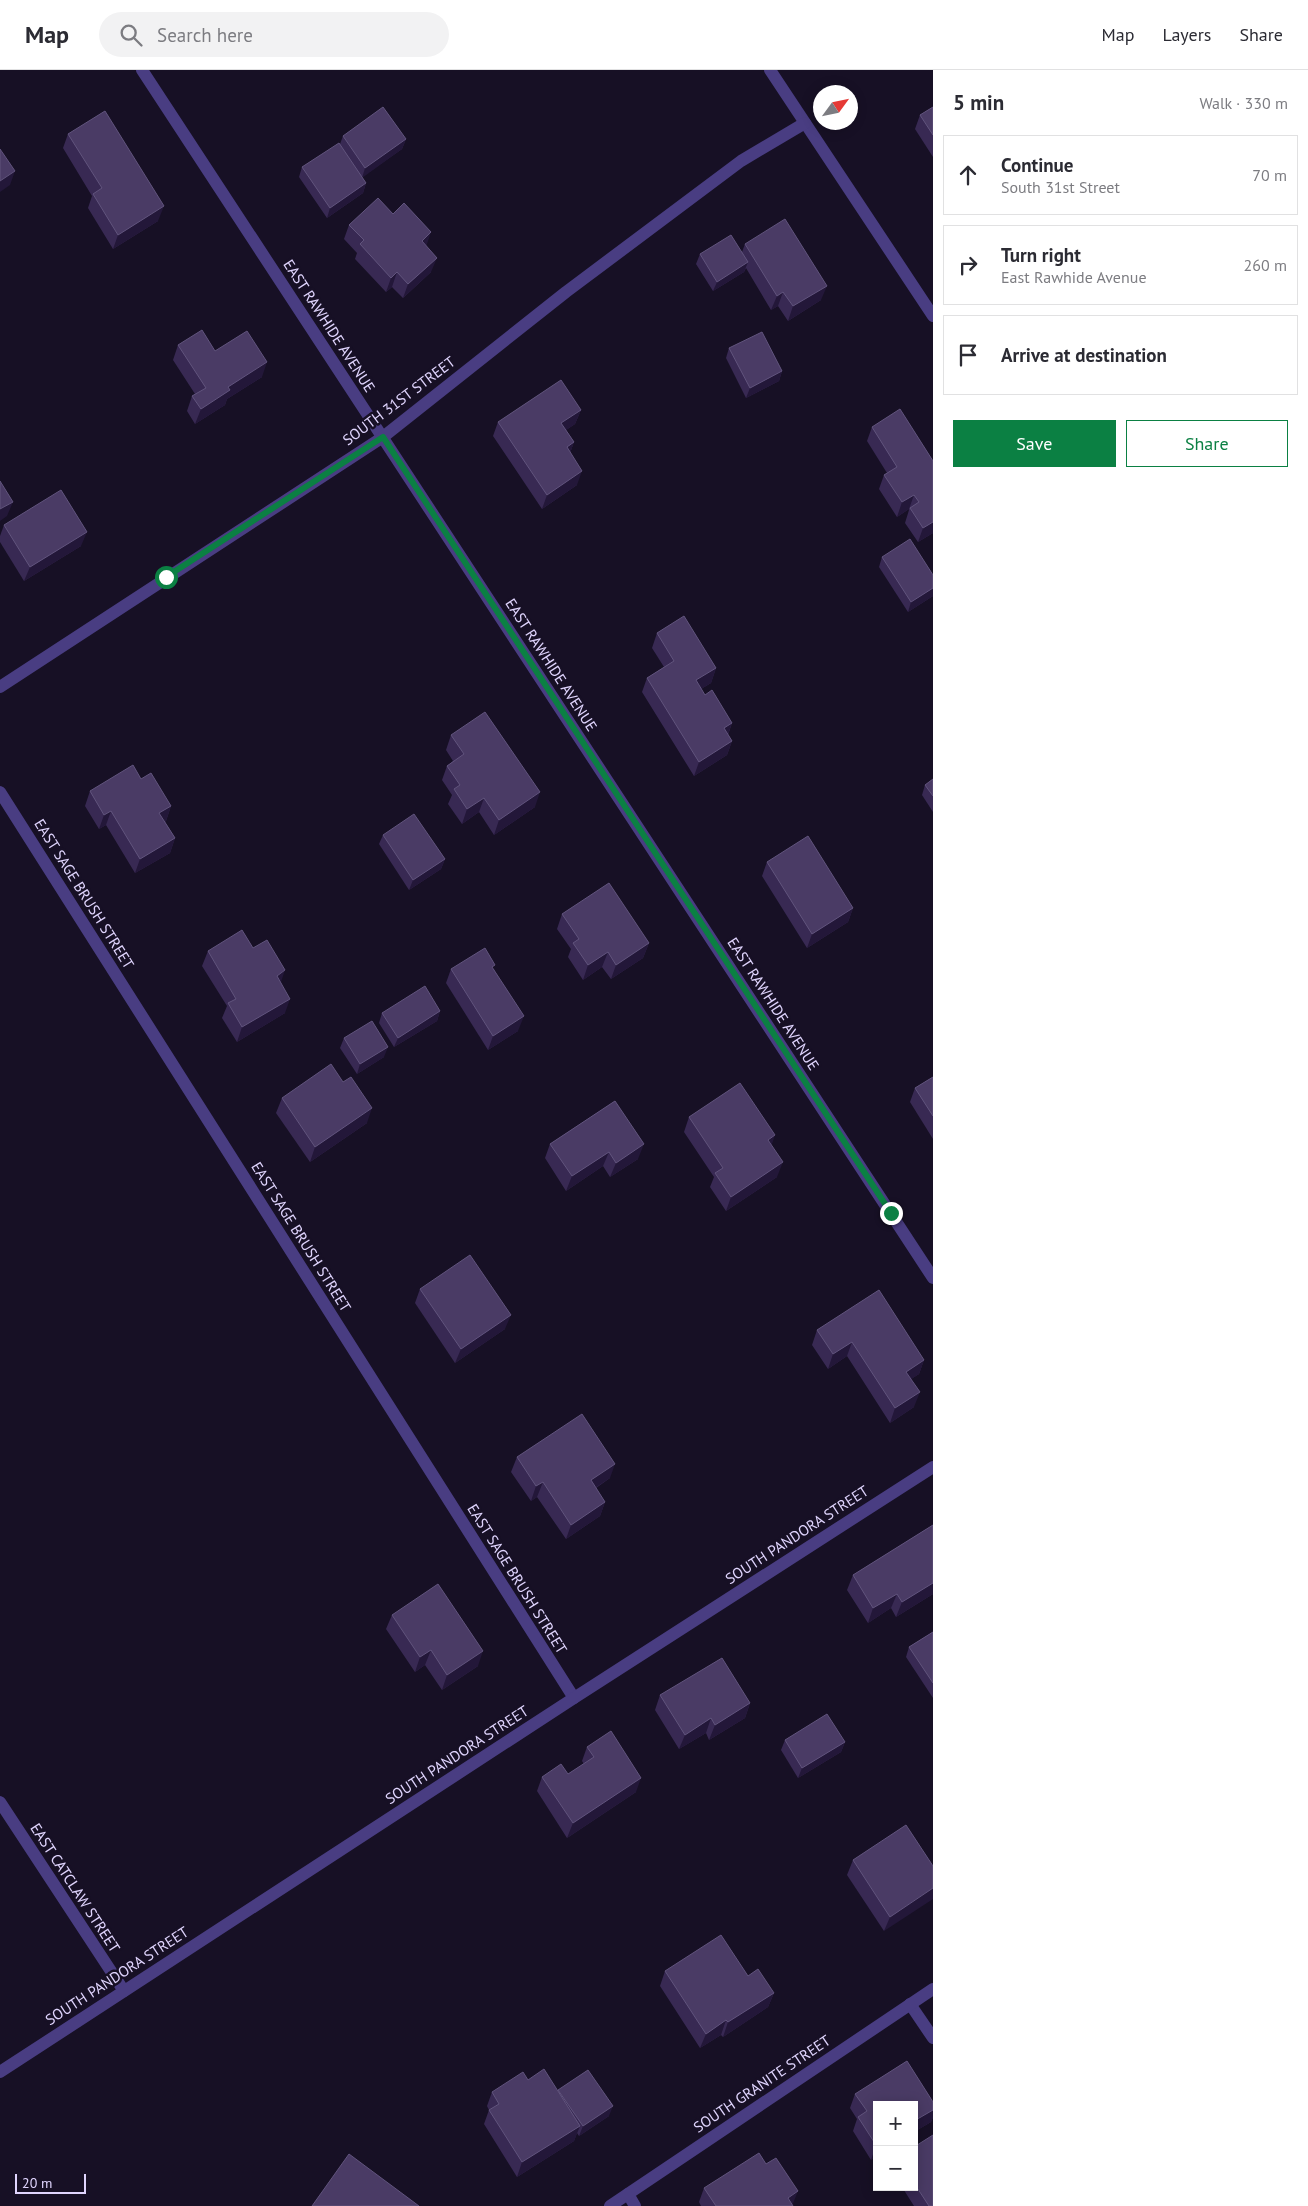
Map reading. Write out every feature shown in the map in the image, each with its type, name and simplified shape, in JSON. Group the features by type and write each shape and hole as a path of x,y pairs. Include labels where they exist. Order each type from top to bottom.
{"street":[{"name":"EAST RAWHIDE AVENUE","path":"142,70 933,1278"},
{"path":"770,70 933,316"},
{"name":"SOUTH 31ST STREET","path":"0,687 383,437 566,292 741,161 805,123"},
{"name":"EAST SAGE BRUSH STREET","path":"0,792 574,1698"},
{"name":"SOUTH PANDORA STREET","path":"0,2072 574,1698 933,1467"},
{"name":"EAST CATCLAW STREET","path":"0,1802 124,1991"},
{"name":"SOUTH GRANITE STREET","path":"610,2206 933,1989"},
{"path":"910,2004 933,2038"},
{"path":"628,2194 635,2206"}],"building":[{"path":"383,107 406,139 365,168 343,136"},
{"path":"933,107 933,135 920,115"},
{"path":"105,111 164,206 118,235 93,194 102,188 68,134"},
{"path":"339,143 366,183 330,208 302,167"},
{"path":"0,149 15,171 0,181"},
{"path":"378,198 393,214 404,203 431,232 422,241 437,258 408,284 397,272 391,278 360,244 364,240 349,225"},
{"path":"785,219 827,286 793,306 783,292 777,296 745,244"},
{"path":"731,235 748,262 717,282 700,254"},
{"path":"202,330 215,351 247,331 267,362 228,387 230,390 201,409 192,396 206,388 178,345"},
{"path":"762,332 782,371 750,388 729,348"},
{"path":"561,380 581,410 561,423 574,442 567,447 582,471 547,495 498,422"},
{"path":"900,409 933,461 933,522 923,528 910,508 919,502 914,495 902,502 884,475 897,467 872,427"},
{"path":"0,481 13,502 0,509"},
{"path":"61,490 87,532 30,567 4,525"},
{"path":"910,539 933,575 933,588 911,602 882,557"},
{"path":"684,616 716,668 696,680 705,695 712,690 732,723 724,728 732,741 699,762 647,678 674,661 657,633"},
{"path":"485,712 540,792 499,820 484,798 467,809 454,789 460,785 447,766 464,754 451,735"},
{"path":"133,765 141,779 151,773 171,806 159,813 175,838 140,859 111,811 104,815 90,791"},
{"path":"933,779 933,796 925,785"},
{"path":"414,814 445,859 413,880 383,835"},
{"path":"808,836 853,908 812,934 767,862"},
{"path":"609,883 649,943 616,965 608,952 588,965 573,943 579,939 562,914"},
{"path":"242,930 253,948 267,940 285,970 277,976 290,999 242,1027 228,1003 236,999 208,951"},
{"path":"485,948 495,965 492,967 524,1016 493,1036 451,969"},
{"path":"425,986 440,1011 398,1038 382,1013"},
{"path":"372,1021 388,1047 360,1064 344,1038"},
{"path":"331,1064 343,1082 351,1077 372,1108 315,1147 282,1098"},
{"path":"933,1077 933,1116 915,1088"},
{"path":"740,1083 775,1135 768,1140 783,1162 731,1197 715,1173 723,1168 689,1117"},
{"path":"615,1101 644,1144 616,1163 609,1152 572,1176 550,1144"},
{"path":"470,1255 511,1315 461,1349 420,1289"},
{"path":"879,1290 924,1360 906,1372 920,1392 895,1408 852,1342 833,1354 817,1330"},
{"path":"582,1414 615,1464 591,1480 605,1502 571,1525 543,1482 536,1486 517,1457"},
{"path":"933,1525 933,1583 902,1602 897,1594 873,1608 853,1575"},
{"path":"438,1584 483,1651 447,1675 431,1650 420,1657 392,1615"},
{"path":"933,1632 933,1683 909,1647"},
{"path":"722,1658 750,1703 715,1725 711,1718 685,1735 660,1695"},
{"path":"827,1714 845,1742 802,1768 785,1740"},
{"path":"611,1731 641,1778 573,1823 542,1777 561,1764 568,1774 594,1757 587,1747"},
{"path":"906,1825 933,1866 933,1888 890,1917 853,1860"},
{"path":"721,1935 748,1976 758,1969 774,1993 728,2022 726,2020 706,2034 665,1971"},
{"path":"907,2061 933,2102 933,2110 918,2119 918,2101 873,2101 873,2140 858,2117 867,2111 855,2094"},
{"path":"544,2069 580,2126 522,2162 489,2110 499,2104 492,2092 523,2072 528,2080"},
{"path":"588,2070 613,2106 583,2126 558,2090"},
{"path":"933,2135 933,2206 929,2206 918,2189 918,2144"},
{"path":"759,2153 766,2164 776,2158 798,2191 788,2198 793,2206 716,2206 704,2188"},
{"path":"349,2154 419,2206 312,2206"}],"route":[{"path":"166,577 383,437 891,1213"}]}
